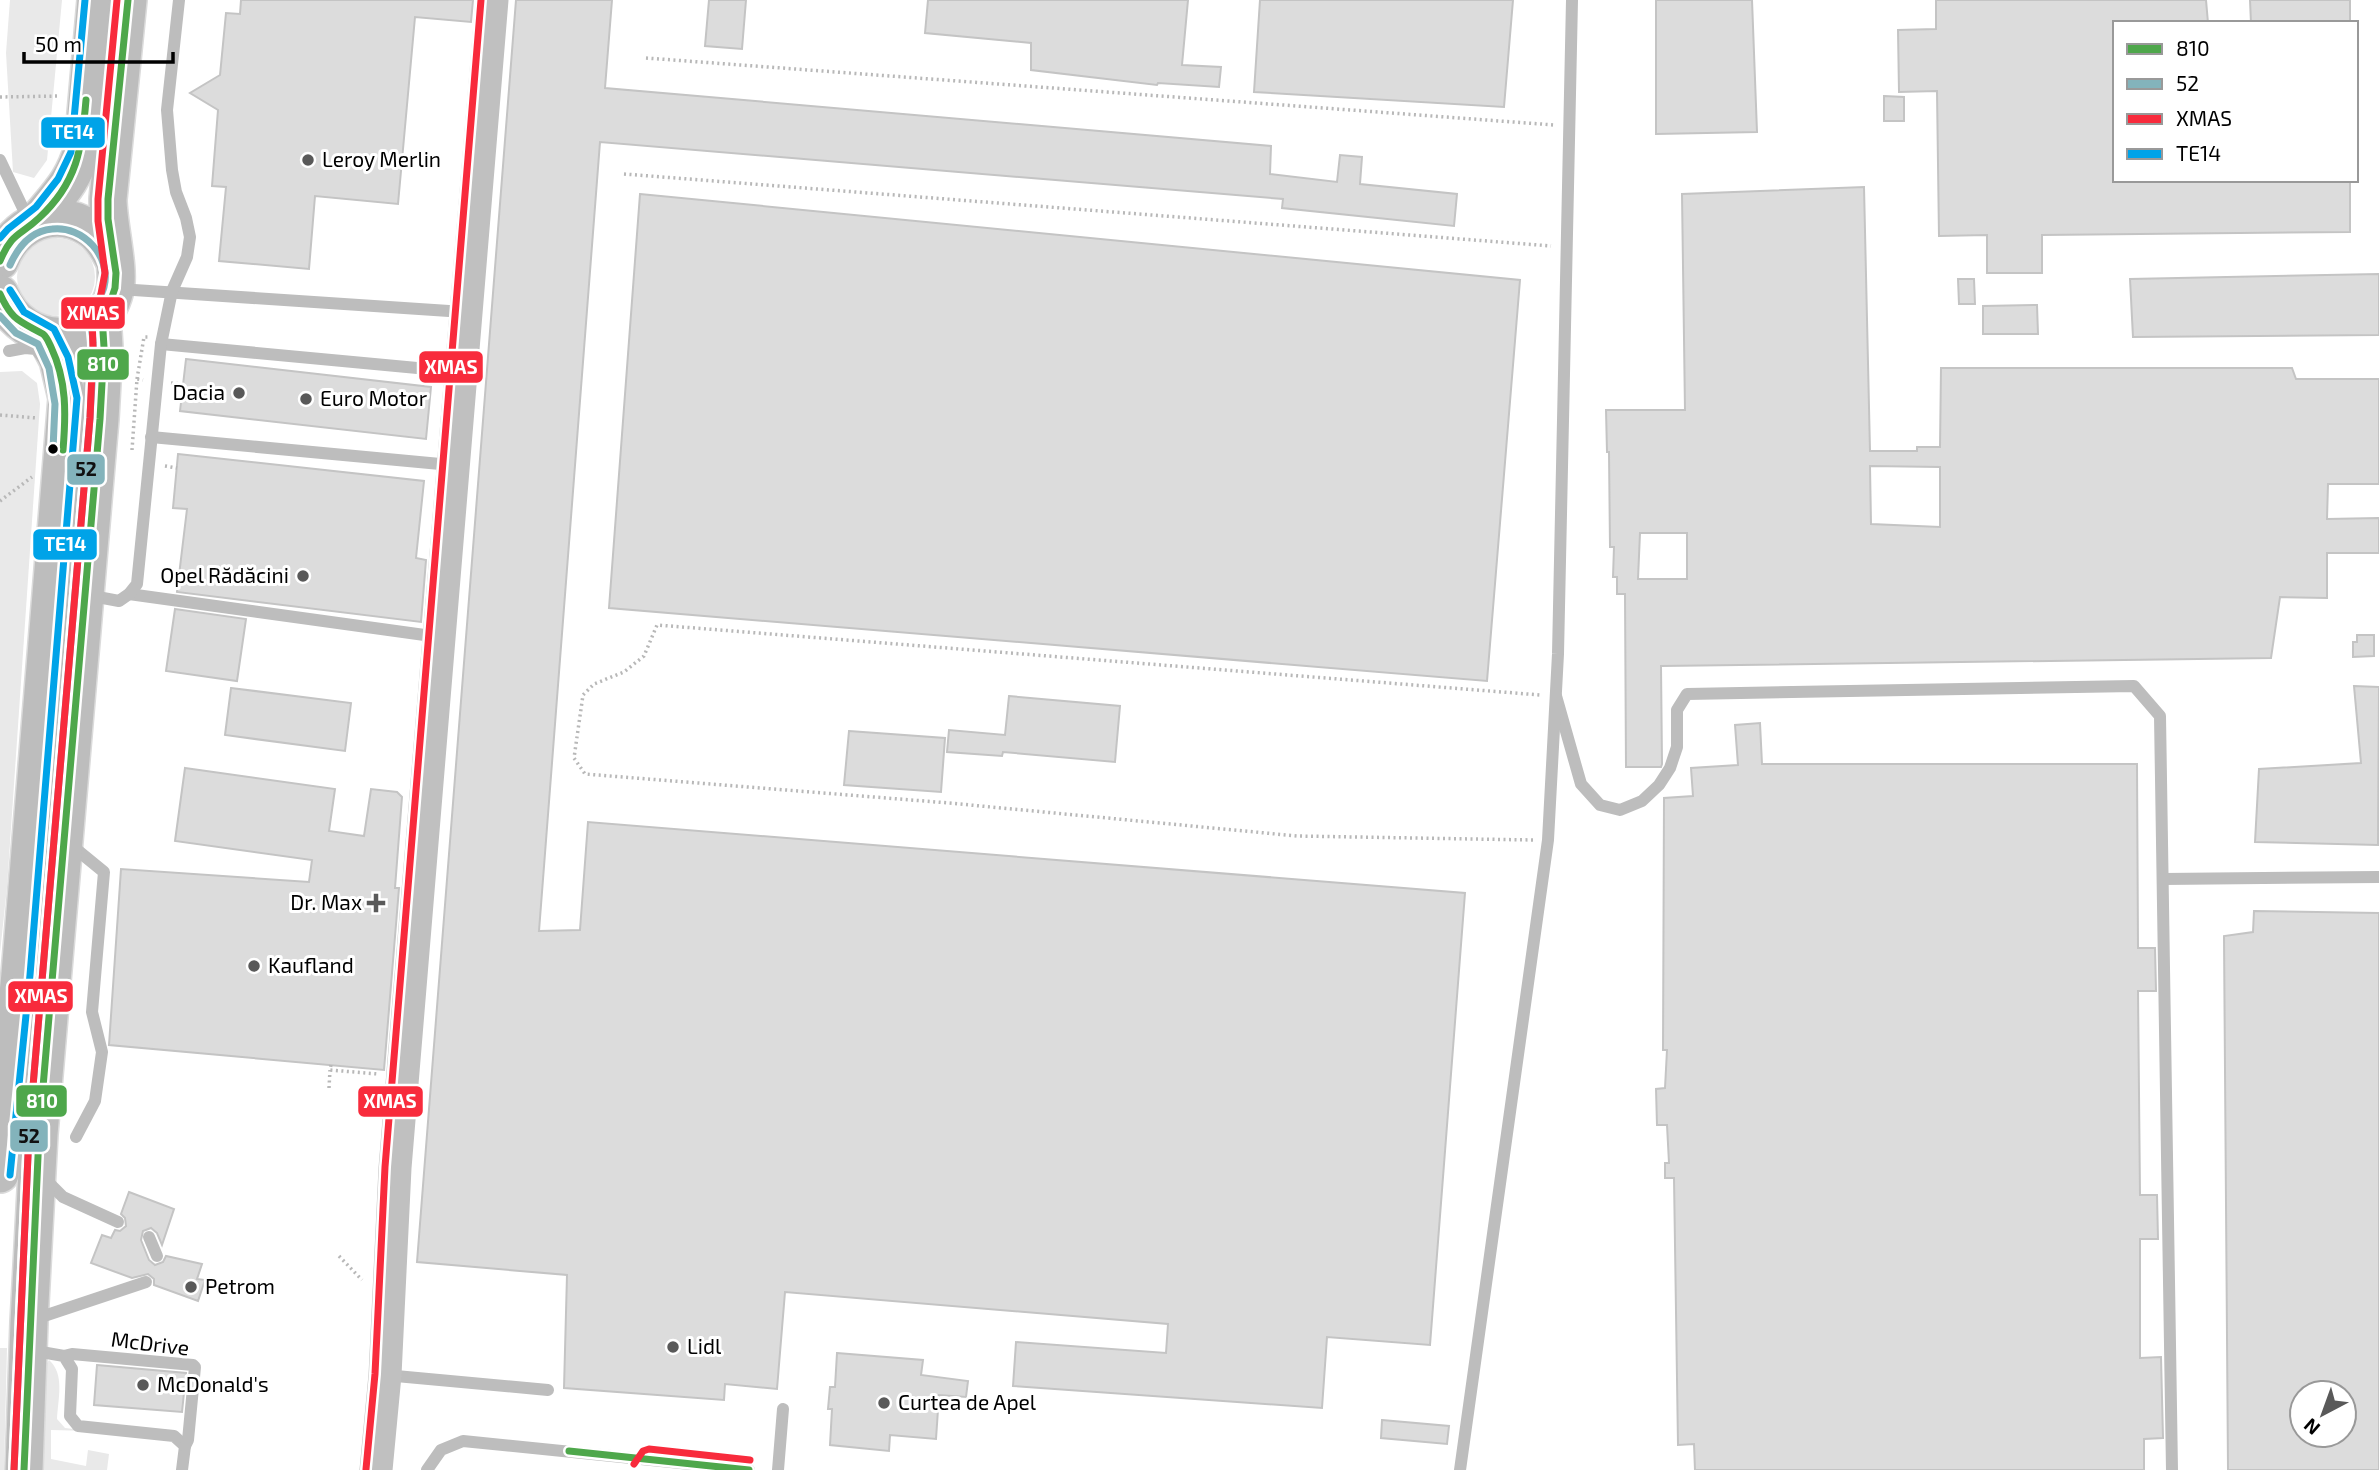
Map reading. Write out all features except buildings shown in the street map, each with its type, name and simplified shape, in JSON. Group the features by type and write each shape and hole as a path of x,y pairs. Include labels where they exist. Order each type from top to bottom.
{"main road":[{"path":"0,261 6,246 19,231 34,222 71,180 78,166 96,0"},
{"path":"24,1470 37,1168 110,287 108,199 128,0"},
{"path":"21,343 76,334 90,327 110,287 104,241 90,228 74,220 55,218 34,222"},
{"path":"0,296 17,322 21,343"},
{"path":"0,1172 66,398 58,360 21,343"}],"street":[{"path":"376,1470 385,1375 395,1168 492,0"}],"lane":[{"path":"83,594 119,601 129,594 136,584 160,344 172,291 187,257 190,237 172,170 167,110 179,0"},
{"path":"1460,1470 1548,840 1556,696 1573,0"},
{"path":"0,160 34,222"},
{"path":"110,287 465,312"},
{"path":"160,344 460,372"},
{"path":"151,437 453,466"},
{"path":"129,594 439,637"},
{"path":"1556,696 1581,784 1600,805 1620,810 1642,802 1659,785 1670,768 1677,747 1677,710 1687,694 2134,686 2160,716 2172,1470"},
{"path":"64,839 104,872 92,1012 102,1052 95,1101 76,1137"},
{"path":"2163,879 2379,877"},
{"path":"37,1168 53,1190 63,1197 118,1222"},
{"path":"149,1237 158,1256"},
{"path":"28,1336 146,1282"},
{"path":"28,1336 64,1356 72,1369 70,1416 78,1426 174,1436 185,1446 182,1470"},
{"name":"McDrive","path":"64,1356 72,1354 193,1365 195,1367 188,1440 185,1446"},
{"path":"385,1375 548,1390"},
{"path":"778,1470 783,1409"},
{"path":"427,1470 441,1450 463,1441 592,1458 749,1470"}],"path":[{"path":"646,58 1570,126"},
{"path":"0,97 61,96"},
{"path":"624,174 1567,247"},
{"path":"0,501 32,477"},
{"path":"1548,840 1297,836 949,803 585,774 574,758 583,695 594,684 624,672 644,656 657,625 1556,696"},
{"path":"329,1088 330,1067 381,1075"},
{"path":"340,1256 363,1281"}],"shaded area":[{"path":"10,0 62,0 47,160 34,178 13,172 6,53"},
{"path":"48,238 64,238 78,244 89,255 95,269 95,285 89,299 78,310 64,316 48,316 34,310 23,299 17,285 17,269 23,255 34,244"},
{"path":"22,371 37,383 40,404 7,887 0,953 0,372"},
{"path":"0,1348 7,1348 4,1470 0,1470"},
{"path":"49,1360 59,1380 57,1419 65,1428 91,1431 51,1430 51,1459 86,1466 88,1450 109,1454 107,1470 39,1470 42,1371"}],"transit line":[{"name":"TE14","path":"0,238 36,207 58,179 71,152 85,0"},
{"name":"XMAS","path":"14,1470 29,1133 90,418 92,315 100,299 105,273 98,199 117,0"},
{"name":"810","path":"24,1470 39,1134 100,419 104,347 102,316 115,288 116,273 108,219 108,199 128,0"},
{"name":"XMAS","path":"366,1469 375,1374 385,1167 481,0"},
{"name":"810","path":"0,261 13,239 52,205 70,178 79,150 86,100"},
{"name":"52","path":"10,265 21,246 32,237 44,230 63,229 74,232 93,245 104,265 105,276 103,291 91,317 93,352 90,418 29,1133 14,1470"},
{"name":"TE14","path":"10,290 24,312 54,329 68,357 77,398 30,975 10,1175"},
{"name":"810","path":"0,294 13,315 44,335 49,342 63,385 63,450"},
{"name":"52","path":"0,316 16,333 38,344 49,368 55,404 53,449"},
{"name":"XMAS","path":"634,1464 643,1451 649,1449 750,1460"},
{"name":"810","path":"569,1451 749,1470"}],"place":[{"name":"Leroy Merlin","path":"308,160"},
{"name":"Dacia","path":"239,393"},
{"name":"Euro Motor","path":"306,399"},
{"name":"Opel Rădăcini","path":"303,576"},
{"name":"Dr. Max","path":"376,903"},
{"name":"Kaufland","path":"254,966"},
{"name":"Petrom","path":"191,1287"},
{"name":"Lidl","path":"673,1347"},
{"name":"McDonald's","path":"143,1385"},
{"name":"Curtea de Apel","path":"884,1403"}]}
